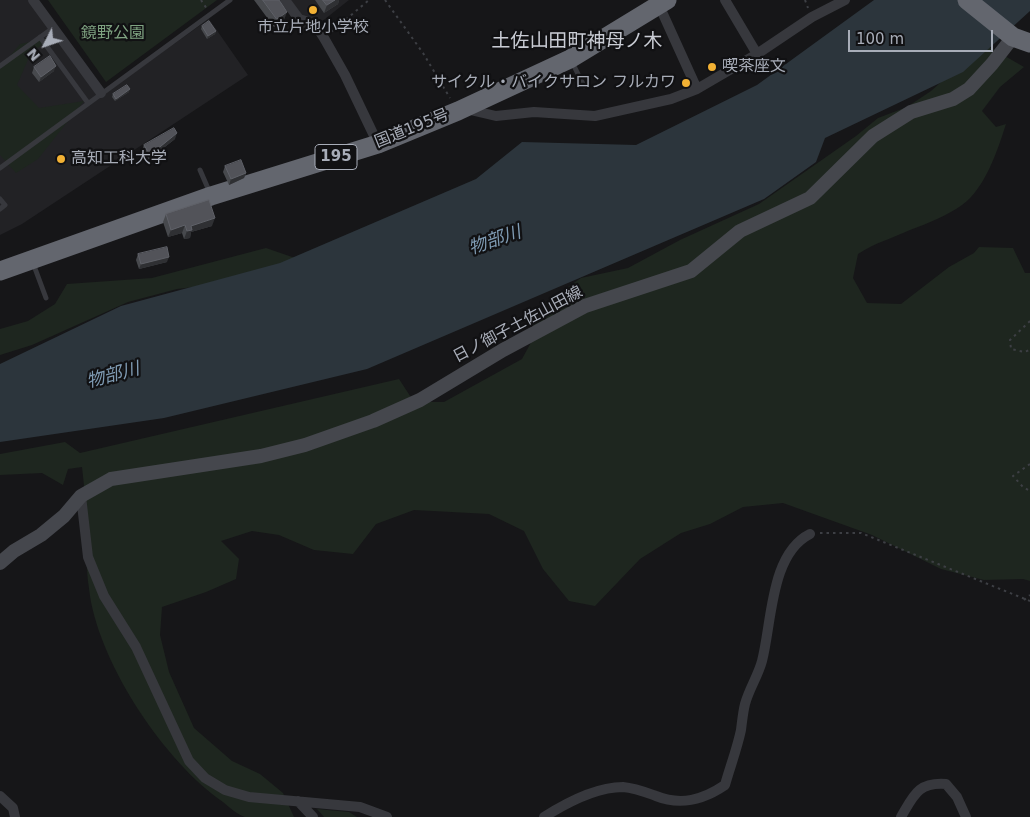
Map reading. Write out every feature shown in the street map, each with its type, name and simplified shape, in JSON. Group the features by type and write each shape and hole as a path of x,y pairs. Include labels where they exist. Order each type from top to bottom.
{"highway":[{"path":"967,0 1019,36"},
{"name":"国道195号","path":"0,270 211,196 378,144 461,110 570,59 661,2"}],"main road":[{"name":"日ノ御子土佐山田線","path":"0,563 14,551 41,535 64,516 81,496 111,480 262,456 305,445 374,421 420,400 503,350 586,306 691,271 740,231 810,198 873,136 911,112 953,99 969,89 1019,36"}],"street":[{"path":"33,0 101,93"},
{"path":"285,0 298,19 314,24 324,38 345,75 378,144"},
{"path":"725,0 757,54"},
{"path":"461,110 496,116 534,112 595,116 671,100 697,89 757,54 812,16 845,0"},
{"path":"661,2 662,14 697,89"},
{"path":"81,496 88,557 104,596 148,670 189,761 205,778 225,790 249,797 360,807 387,817"},
{"path":"544,817 588,794 621,787 639,789 672,800 689,801 708,796 725,785 745,705 762,662 770,610 782,568 791,549 801,538 810,534"},
{"path":"901,817 915,793 932,783 946,784 957,797 966,817"},
{"path":"0,796 13,808 15,817"},
{"path":"298,801 313,817"}],"lane":[{"path":"0,168 230,0"},
{"path":"0,66 53,28"},
{"path":"40,38 88,102"},
{"path":"570,59 584,86"},
{"path":"200,170 211,196"},
{"path":"0,199 6,205 0,209"},
{"path":"32,259 46,298"}],"path":[{"path":"201,0 210,14"},
{"path":"324,38 369,0"},
{"path":"385,0 461,110"},
{"path":"1030,321 1010,340 1011,349 1024,352 1030,350"},
{"path":"1030,464 1013,476 1022,487 1030,491"},
{"path":"810,534 828,531 861,533 1030,601"},
{"path":"1024,600 1030,595"}],"shaded area":[{"name":"高知工科大学","path":"0,0 37,0 105,93 209,19 248,75 22,224 0,235"},
{"name":"市立片地小学校","path":"283,0 349,0 325,19 304,32"}],"green space":[{"name":"鏡野公園","path":"48,0 217,0 106,82"},
{"path":"49,38 30,55 17,85 39,108 84,101 38,159 16,173 0,155 0,68 20,44"},
{"path":"984,44 1024,67 1000,87 982,111 996,127 1006,124 995,156 984,179 970,198 956,209 858,254 853,278 867,303 901,304 949,267 974,253 979,247 1013,248 1025,273 1030,273 1030,581 1023,579 984,580 941,569 872,535 783,503 743,507 710,524 681,533 640,559 595,606 569,601 543,569 524,531 489,514 414,510 376,524 353,554 314,550 279,535 252,531 221,541 239,559 236,579 206,592 162,607 160,635 169,672 194,728 232,761 260,774 283,793 294,817 242,816 201,785 179,763 158,738 139,710 107,652 96,623 88,580 82,467 68,469 63,485 42,473 0,475 0,454 65,442 80,453 399,379 414,402 444,402 522,359 534,337 532,312 581,278 628,268 680,240 759,204 856,136 878,118 907,107 931,91"},
{"path":"266,248 295,258 272,272 219,284 177,289 128,302 32,345 0,355 0,329 28,321 55,304 67,284 152,278"},
{"path":"317,809 349,812 357,817 324,817"}],"water":[{"name":"物部川","path":"874,0 1030,0 1030,11 963,72 825,138 816,162 764,199 367,369 164,418 0,442 0,364 121,306 280,263 476,179 522,142 636,145 757,85"}],"building":[{"path":"263,0 279,0 287,12 277,19"},
{"path":"323,0 335,0 327,5"},
{"path":"209,21 216,31 208,36 202,26"},
{"path":"50,56 56,66 41,77 34,67"},
{"path":"127,85 130,89 116,99 113,94"},
{"path":"174,128 177,133 150,155 144,145"},
{"path":"241,160 246,173 231,179 225,166"},
{"path":"209,200 215,218 191,226 192,230 187,231 185,225 171,230 166,214"},
{"path":"167,247 169,257 141,264 138,254"}],"place":[{"name":"市立片地小学校","path":"313,10"},
{"name":"喫茶座文","path":"712,67"},
{"name":"サイクル・バイクサロン フルカワ","path":"686,83"},
{"name":"高知工科大学","path":"61,159"}],"district":[{"name":"土佐山田町神母ノ木","path":"577,42"}]}
